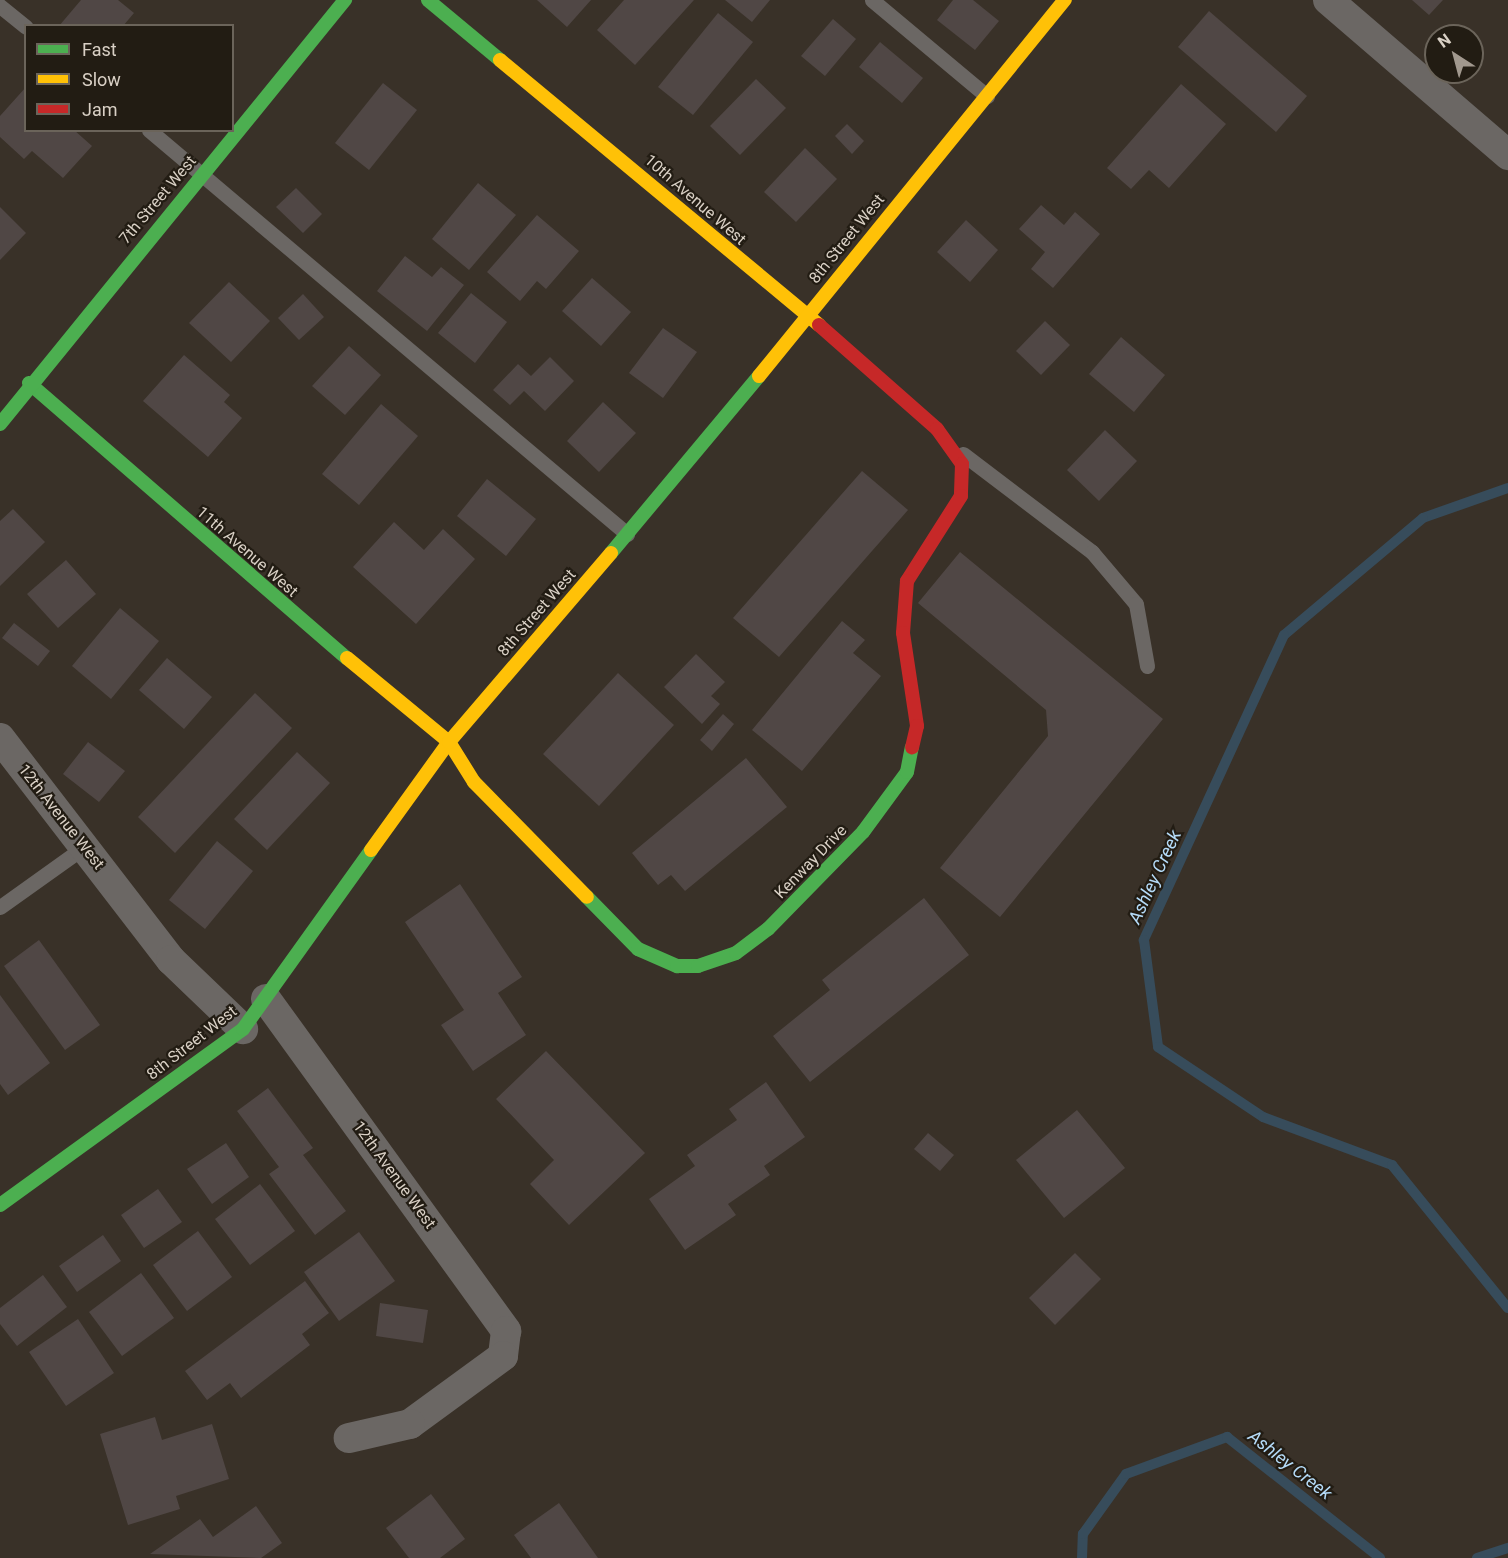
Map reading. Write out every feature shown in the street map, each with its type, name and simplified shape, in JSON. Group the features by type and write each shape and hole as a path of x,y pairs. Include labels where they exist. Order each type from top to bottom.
{"street":[{"name":"7th Street West","path":"0,424 29,383 345,0"},
{"name":"10th Avenue West","path":"428,0 806,315 937,429"},
{"name":"8th Street West","path":"0,1205 243,1029 449,742 627,534 1065,0"},
{"path":"1328,0 1508,155"},
{"name":"11th Avenue West","path":"29,383 279,602 449,742"},
{"name":"Kenway Drive","path":"449,742 474,782 638,949 677,966 698,966 736,953 768,929 864,832 907,772 917,703 902,608 917,557 961,495 962,464 954,447 937,429"},
{"name":"12th Avenue West","path":"0,738 171,960 243,1029"},
{"name":"12th Avenue West","path":"266,999 506,1330 503,1356 410,1424 349,1438"}],"lane":[{"path":"872,0 987,96"},
{"path":"0,6 24,25"},
{"path":"151,132 627,534"},
{"path":"954,447 1092,552 1136,604 1147,666"},
{"path":"0,907 84,847"}],"building":[{"path":"81,0 118,0 134,13 125,24 61,24"},
{"path":"537,0 591,0 567,27"},
{"path":"624,0 694,0 635,65 597,30"},
{"path":"725,0 770,0 752,22"},
{"path":"953,0 973,0 999,21 975,50 937,20"},
{"path":"1412,0 1443,0 1429,15"},
{"path":"1209,11 1307,96 1276,132 1178,47"},
{"path":"718,13 753,42 693,115 658,87"},
{"path":"833,19 856,39 825,76 801,56"},
{"path":"880,42 923,78 902,103 859,67"},
{"path":"756,79 786,108 740,155 710,126"},
{"path":"383,83 417,110 369,170 335,143"},
{"path":"1181,84 1226,124 1169,188 1149,170 1131,189 1107,168"},
{"path":"24,89 24,132 76,132 92,146 63,178 32,151 24,159 0,137 0,116"},
{"path":"847,124 864,141 852,154 835,136"},
{"path":"805,148 837,179 796,222 764,192"},
{"path":"478,183 516,215 469,270 432,239"},
{"path":"296,188 322,214 303,233 276,207"},
{"path":"1041,205 1064,225 1075,212 1100,234 1053,288 1031,269 1045,252 1019,229"},
{"path":"0,207 26,233 0,260"},
{"path":"537,215 579,251 546,289 537,281 520,301 487,272"},
{"path":"966,220 998,250 970,282 937,252"},
{"path":"405,256 432,277 441,267 464,285 427,331 377,291"},
{"path":"592,278 631,312 601,346 562,311"},
{"path":"229,282 270,321 231,362 189,323"},
{"path":"471,293 507,322 475,363 438,333"},
{"path":"303,294 324,317 299,340 278,318"},
{"path":"1045,321 1070,345 1041,375 1016,351"},
{"path":"663,328 697,352 663,398 629,373"},
{"path":"1121,337 1165,375 1134,412 1089,374"},
{"path":"349,346 381,375 345,415 312,386"},
{"path":"184,355 230,395 224,402 242,418 208,457 143,401"},
{"path":"550,357 574,381 545,411 524,391 510,405 493,390 518,364 531,376"},
{"path":"603,402 636,433 599,472 567,441"},
{"path":"381,404 418,436 359,505 322,474"},
{"path":"1105,430 1137,461 1099,501 1067,470"},
{"path":"862,471 908,510 779,657 733,618"},
{"path":"487,479 536,519 506,556 457,516"},
{"path":"13,509 45,542 0,586 0,521"},
{"path":"394,522 424,550 443,529 475,559 416,624 353,567"},
{"path":"960,552 1163,719 1000,917 940,868 1048,736 1046,710 918,603"},
{"path":"66,560 96,594 58,628 27,594"},
{"path":"120,608 159,641 111,699 72,666"},
{"path":"842,621 865,640 853,653 881,676 802,771 752,730"},
{"path":"14,623 50,651 38,666 2,638"},
{"path":"696,654 725,682 711,696 720,704 702,724 664,687"},
{"path":"167,658 212,697 184,729 139,690"},
{"path":"618,673 674,725 599,806 543,754"},
{"path":"255,693 292,728 175,853 138,817"},
{"path":"723,714 734,724 712,751 700,740"},
{"path":"88,742 125,771 99,802 63,774"},
{"path":"297,752 330,783 267,850 234,819"},
{"path":"746,758 787,807 685,891 671,875 658,885 632,853"},
{"path":"217,841 253,871 205,929 169,900"},
{"path":"460,884 522,977 498,993 526,1035 473,1071 441,1025 464,1010 405,922"},
{"path":"924,898 969,955 810,1082 773,1036 830,990 822,980"},
{"path":"39,940 100,1025 65,1050 4,966"},
{"path":"0,995 50,1063 8,1095 0,1084"},
{"path":"546,1051 645,1153 569,1225 530,1184 554,1160 496,1099"},
{"path":"766,1082 805,1137 764,1166 770,1175 728,1204 736,1215 685,1250 649,1199 695,1166 687,1155 737,1120 729,1109"},
{"path":"268,1088 313,1148 303,1155 346,1211 315,1235 269,1174 279,1167 237,1111"},
{"path":"1077,1110 1125,1168 1064,1218 1016,1160"},
{"path":"928,1133 954,1155 940,1171 914,1149"},
{"path":"226,1143 249,1177 212,1204 187,1169"},
{"path":"260,1184 295,1231 250,1265 215,1219"},
{"path":"158,1189 182,1222 144,1248 121,1215"},
{"path":"198,1231 232,1277 187,1311 153,1265"},
{"path":"359,1232 395,1281 339,1321 304,1272"},
{"path":"103,1235 121,1261 77,1292 59,1266"},
{"path":"1075,1253 1101,1279 1055,1325 1029,1298"},
{"path":"141,1273 174,1318 122,1356 89,1312"},
{"path":"43,1275 67,1307 17,1346 0,1324 0,1308"},
{"path":"305,1281 329,1313 302,1334 310,1345 241,1398 230,1383 207,1400 185,1371"},
{"path":"380,1303 428,1310 423,1343 376,1336"},
{"path":"78,1319 114,1373 66,1406 29,1352"},
{"path":"155,1417 162,1440 212,1424 229,1479 176,1496 180,1509 128,1525 100,1434"},
{"path":"431,1494 465,1539 440,1558 409,1558 386,1528"},
{"path":"559,1503 598,1558 531,1558 514,1535"},
{"path":"256,1506 282,1543 261,1558 150,1554 200,1519 213,1537"}],"waterway":[{"name":"Ashley Creek","path":"1508,488 1423,518 1284,635 1144,940 1158,1047 1263,1117 1392,1165 1508,1308"},
{"name":"Ashley Creek","path":"1082,1558 1083,1534 1126,1474 1227,1437 1380,1558"},
{"name":"Ashley Creek","path":"1477,1558 1508,1548"}],"traffic: fast":[{"path":"0,424 345,0"},
{"path":"428,0 500,60"},
{"path":"611,553 759,376"},
{"path":"29,383 347,658"},
{"path":"587,897 638,949 677,966 698,966 736,953 768,929 863,832 907,772 912,747"},
{"path":"0,1205 243,1029 371,850"}],"traffic: slow":[{"path":"759,376 1065,0"},
{"path":"500,60 819,325"},
{"path":"371,850 449,742 611,553"},
{"path":"347,658 449,742 474,782 587,897"}],"traffic: jam":[{"path":"819,325 937,429 962,464 961,496 907,581 903,633 917,726 912,747"}]}
